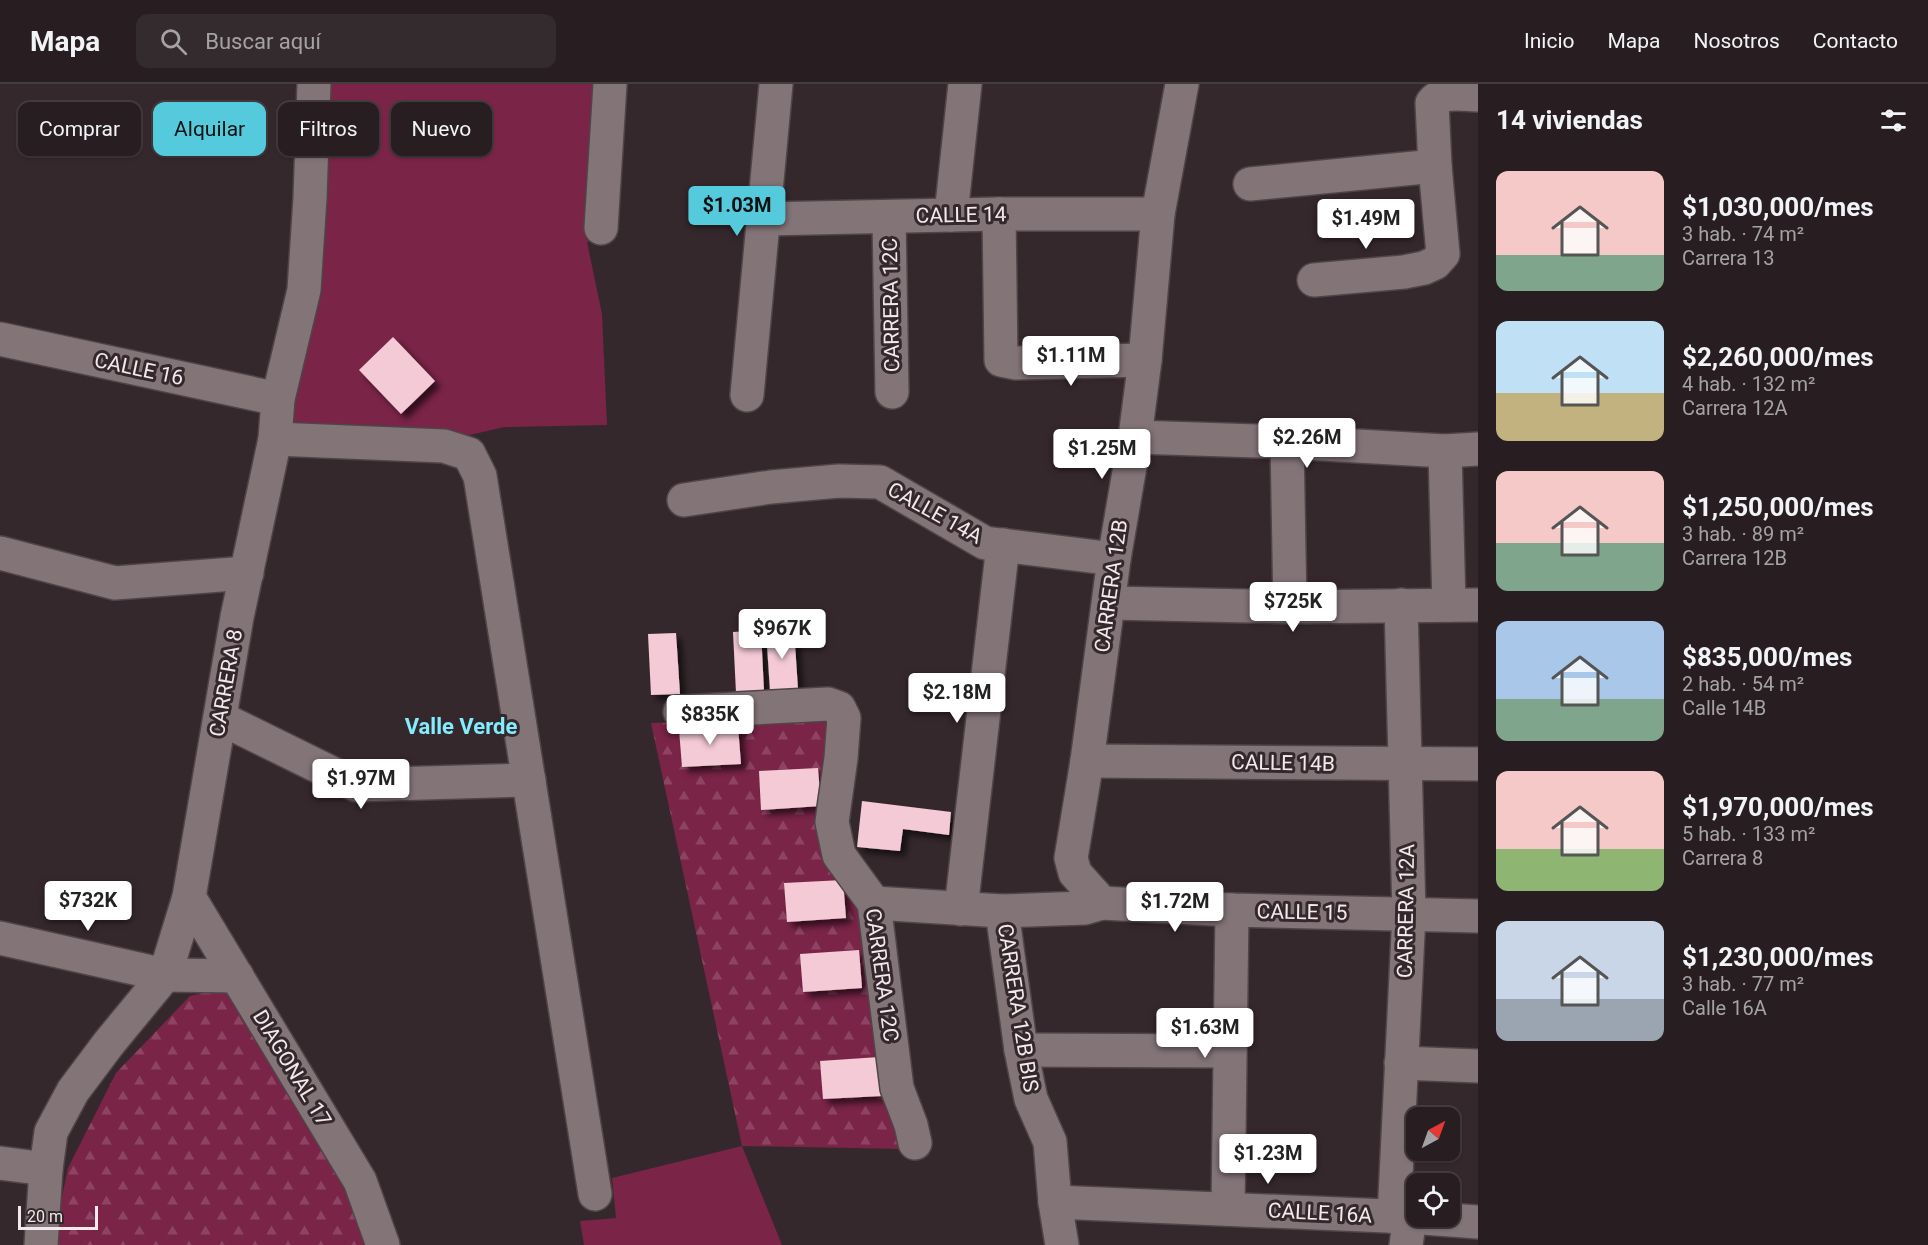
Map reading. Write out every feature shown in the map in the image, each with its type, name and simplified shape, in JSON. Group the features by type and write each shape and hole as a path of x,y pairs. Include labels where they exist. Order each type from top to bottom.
{"street":[{"name":"CARRERA 8","path":"42,1245 46,1169 51,1132 73,1091 165,975 189,897 237,617 275,439 278,399 304,290 314,84"},
{"path":"601,228 610,84"},
{"path":"747,395 776,84"},
{"path":"951,216 965,84"},
{"name":"CARRERA 12B","path":"1102,903 1075,873 1071,858 1087,761 1114,559 1135,437 1145,360 1158,214 1182,84"},
{"path":"1314,280 1404,272 1424,268 1443,254 1432,103 1436,97 1443,95 1478,95"},
{"path":"1250,184 1435,166"},
{"path":"999,214 1001,360 1016,363 1145,360"},
{"name":"CALLE 14","path":"765,219 999,214 1158,214"},
{"name":"CARRERA 12C","path":"889,217 892,392"},
{"name":"CALLE 16","path":"0,339 278,399"},
{"path":"1135,437 1287,442 1445,451 1478,450"},
{"path":"275,439 444,446 469,454 480,476 596,1194"},
{"path":"1287,442 1290,607"},
{"path":"1108,603 1290,607 1463,605 1445,451"},
{"name":"CALLE 14A","path":"684,500 782,486 880,482 985,543 1114,559"},
{"path":"961,909 1003,545"},
{"path":"0,553 115,583 247,573"},
{"name":"CARRERA 12A","path":"1401,605 1409,914 1401,1063 1403,1226"},
{"name":"CARRERA 12C","path":"680,711 828,704 839,708 844,718 832,822 839,855 874,903 897,1088 915,1143"},
{"path":"220,718 356,785 529,780"},
{"name":"CALLE 14B","path":"1087,761 1478,764"},
{"name":"DIAGONAL 17","path":"189,897 360,1181 383,1245"},
{"name":"CALLE 15","path":"874,903 1002,911 1085,908 1102,903 1232,910 1478,916"},
{"path":"1228,1209 1232,910"},
{"name":"CARRERA 12B BIS","path":"1002,911 1021,1050 1031,1099 1050,1142 1055,1202 1062,1245"},
{"path":"0,938 165,975 237,976"},
{"path":"1021,1050 1230,1052"},
{"path":"1401,1063 1478,1066"},
{"path":"0,1163 46,1169"},
{"name":"CALLE 16A","path":"1055,1202 1228,1209 1403,1226 1478,1222"}],"green space":[{"path":"323,84 604,84 595,239 587,242 602,314 607,425 504,427 470,435 286,426 315,156 379,156 379,102 321,102"},
{"path":"830,717 862,900 882,1096 904,1149 742,1146 651,723"},
{"path":"228,987 326,1143 342,1176 366,1245 52,1245 68,1168 116,1073 190,996"},
{"path":"742,1146 782,1245 584,1245 580,1221 616,1218 612,1178"}],"building":[{"path":"393,337 435,381 401,414 359,370"},
{"path":"794,629 798,689 770,691 766,630"},
{"path":"761,630 764,691 736,693 733,632"},
{"path":"676,633 680,694 651,695 648,634"},
{"path":"738,726 741,764 682,767 679,729"},
{"path":"818,768 821,806 761,810 759,771"},
{"path":"862,801 951,812 949,835 903,829 900,851 857,847"},
{"path":"843,880 846,918 787,922 784,883"},
{"path":"859,950 862,988 803,992 800,954"},
{"path":"879,1057 882,1096 823,1099 820,1061"}],"district":[{"name":"Valle Verde","path":"461,726"}]}
